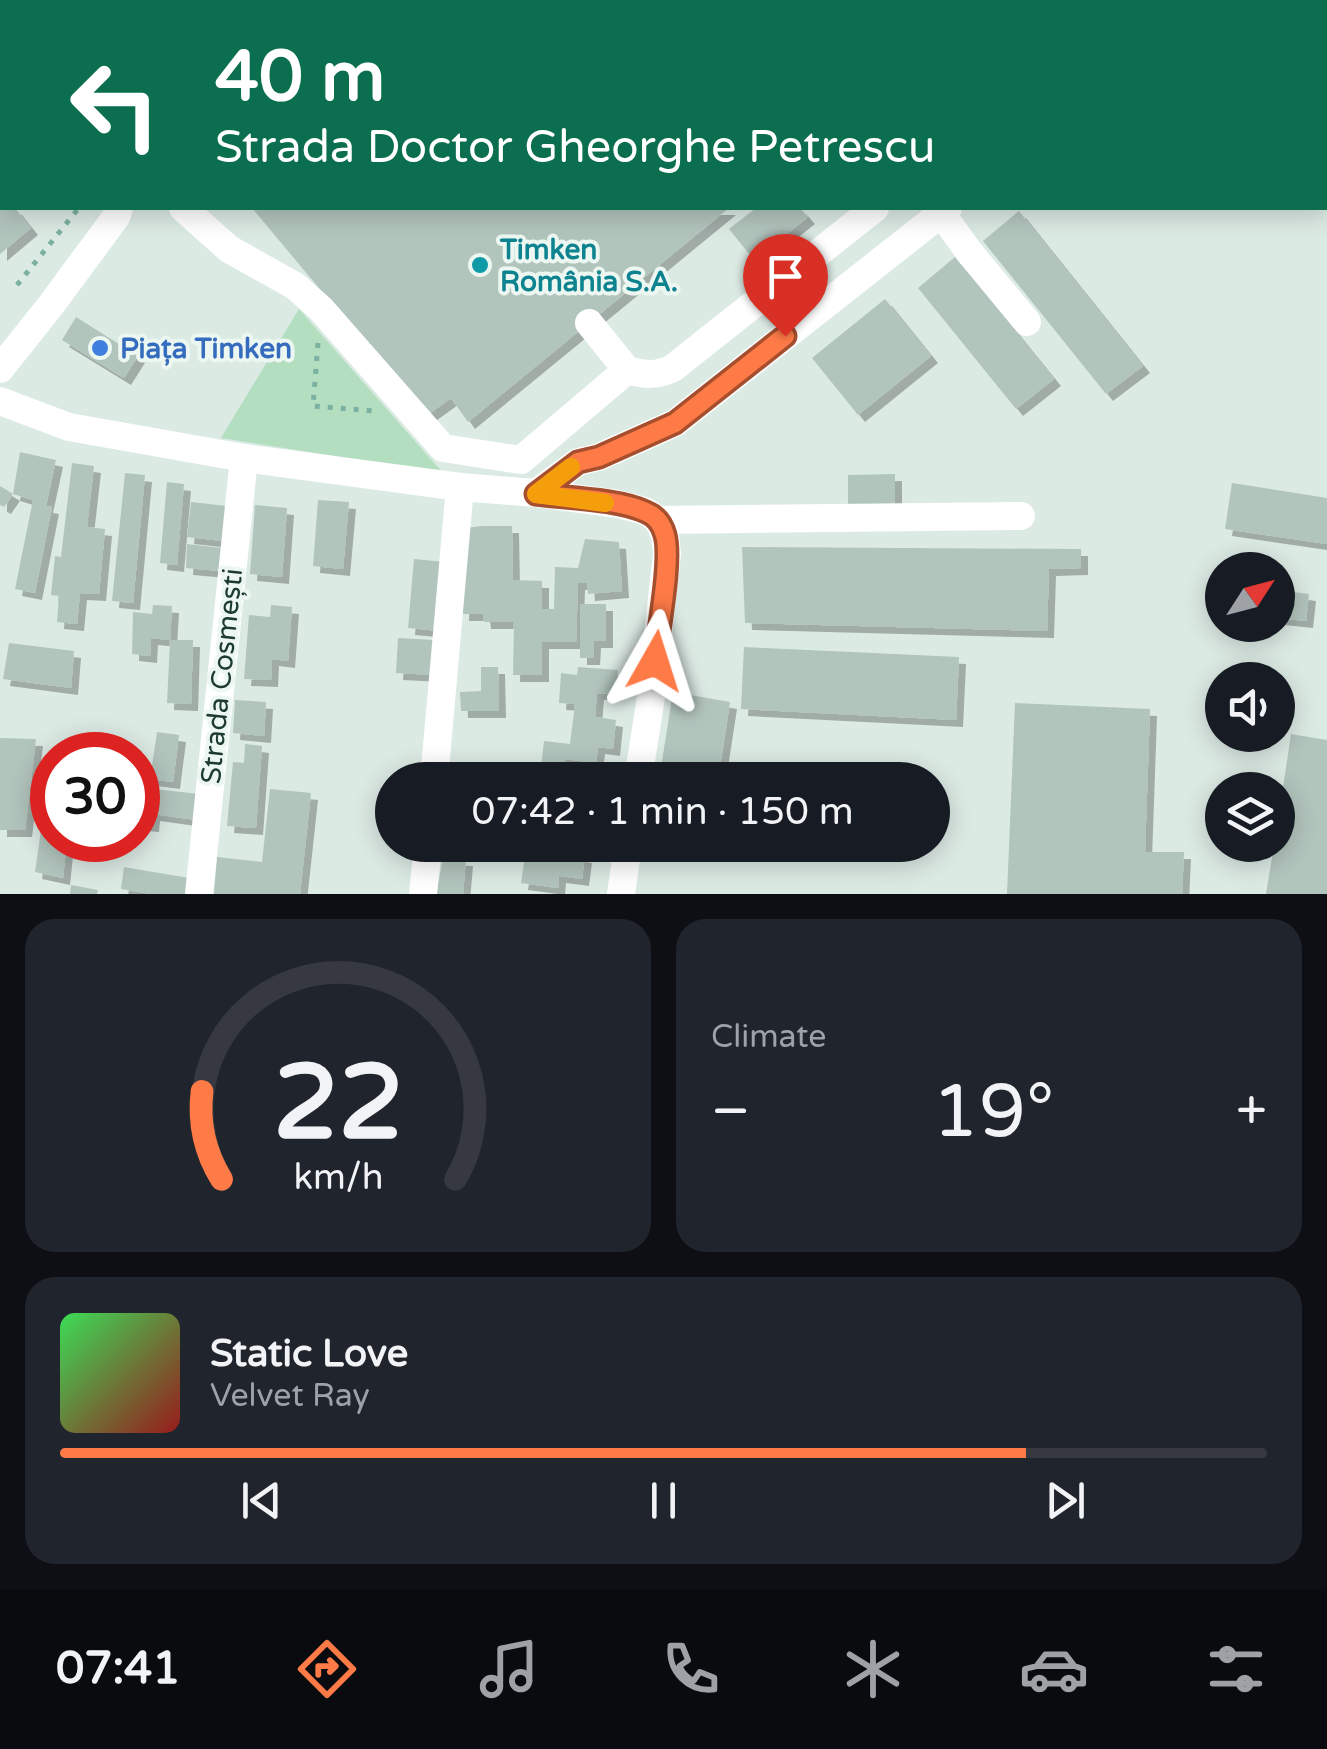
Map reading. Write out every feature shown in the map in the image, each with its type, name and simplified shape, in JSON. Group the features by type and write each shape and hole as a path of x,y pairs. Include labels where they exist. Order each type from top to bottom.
{"street":[{"path":"0,369 118,210"},
{"path":"185,210 229,250 295,286 321,309 443,448 521,460 628,370"},
{"path":"589,323 628,370 662,373 871,210"},
{"path":"536,494 578,462 599,457 675,423 945,210 970,253 1027,322"},
{"path":"0,401 69,427 244,458 618,504 645,511 658,520 667,554 641,762"},
{"name":"Strada Cosmești","path":"199,894 244,458"},
{"path":"436,762 460,487"},
{"path":"658,520 1021,516"},
{"path":"423,894 426,862"},
{"path":"621,894 626,862"}],"path":[{"path":"17,285 77,210"},
{"path":"321,309 313,406 412,413"}],"green space":[{"path":"299,309 443,473 221,438"}],"building":[{"path":"0,210 17,210 31,228 0,254"},
{"name":"Timken România S.A.","path":"254,210 727,210 468,422 451,398 426,416"},
{"path":"753,210 802,210 808,217 754,260 729,229"},
{"path":"1019,211 1143,366 1106,394 983,241"},
{"path":"955,257 1054,379 1016,409 918,288"},
{"path":"885,299 931,356 858,415 812,358"},
{"name":"Piața Timken","path":"76,317 138,356 124,378 62,340"},
{"path":"20,452 56,460 46,506 52,507 35,593 15,589 33,500 13,494"},
{"path":"72,463 94,466 87,527 105,529 99,594 80,593 77,624 57,622 59,596 51,595 55,556 61,557"},
{"path":"125,473 145,475 133,603 112,601"},
{"path":"895,474 895,506 848,506 848,475"},
{"path":"167,482 184,484 177,565 160,563"},
{"path":"1232,483 1327,498 1327,544 1225,529"},
{"path":"0,486 13,494 4,507 0,505"},
{"path":"318,500 349,502 343,569 313,566"},
{"path":"191,502 227,506 223,541 187,537"},
{"path":"255,505 287,508 282,577 250,574"},
{"path":"512,526 513,580 542,581 542,609 554,609 555,567 578,568 585,539 619,542 622,591 588,594 587,583 578,583 576,642 542,642 542,675 513,675 514,622 484,622 483,614 462,614 465,528"},
{"path":"187,544 222,548 220,571 186,568"},
{"path":"742,547 1081,549 1081,568 1049,569 1047,631 745,623"},
{"path":"414,559 445,562 440,631 408,628"},
{"path":"1295,592 1309,594 1306,621 1295,620"},
{"path":"580,604 606,604 606,641 594,641 593,658 580,658"},
{"path":"153,605 172,606 170,640 151,638 150,656 132,654 133,612 152,614"},
{"path":"271,605 292,607 288,661 272,659 271,680 244,679 249,615 270,617"},
{"path":"398,638 435,640 434,675 396,673"},
{"path":"170,640 193,640 191,704 167,703"},
{"path":"9,643 74,651 71,688 3,679"},
{"path":"744,647 959,657 956,720 741,709"},
{"path":"481,667 498,667 499,711 461,711 460,692 481,691"},
{"path":"578,667 618,670 615,694 597,693 595,717 616,720 613,749 598,747 596,762 542,762 544,741 570,744 575,704 559,703 561,673 577,675"},
{"path":"673,692 730,702 721,762 662,762"},
{"path":"235,700 266,702 264,736 233,733"},
{"path":"1015,703 1150,709 1145,852 1184,852 1182,894 1007,894"},
{"path":"160,732 179,735 173,782 160,780"},
{"path":"1295,735 1327,740 1327,894 1266,894 1271,862 1295,862 1295,772 1285,772 1288,752 1295,752"},
{"path":"0,738 30,739 25,830 0,830"},
{"path":"245,744 262,746 256,828 227,826 233,762 244,763"},
{"path":"270,789 311,793 300,894 214,894 217,857 262,862"},
{"path":"160,790 199,794 196,820 160,815"},
{"path":"36,862 65,862 63,878 35,872"},
{"path":"442,862 466,862 463,894 436,894"},
{"path":"524,862 584,862 582,879 559,876 558,888 521,883"},
{"path":"124,867 189,878 187,894 121,889"},
{"path":"71,885 98,890 97,894 70,894"}],"slow traffic":[{"path":"571,467 536,494 605,503"}],"place":[{"name":"Timken România S.A.","path":"480,265"},
{"name":"Piața Timken","path":"100,348"}],"route":[{"path":"655,661 667,554 658,520 645,511 618,504 536,494 578,462 599,457 675,423 785,336"}]}
